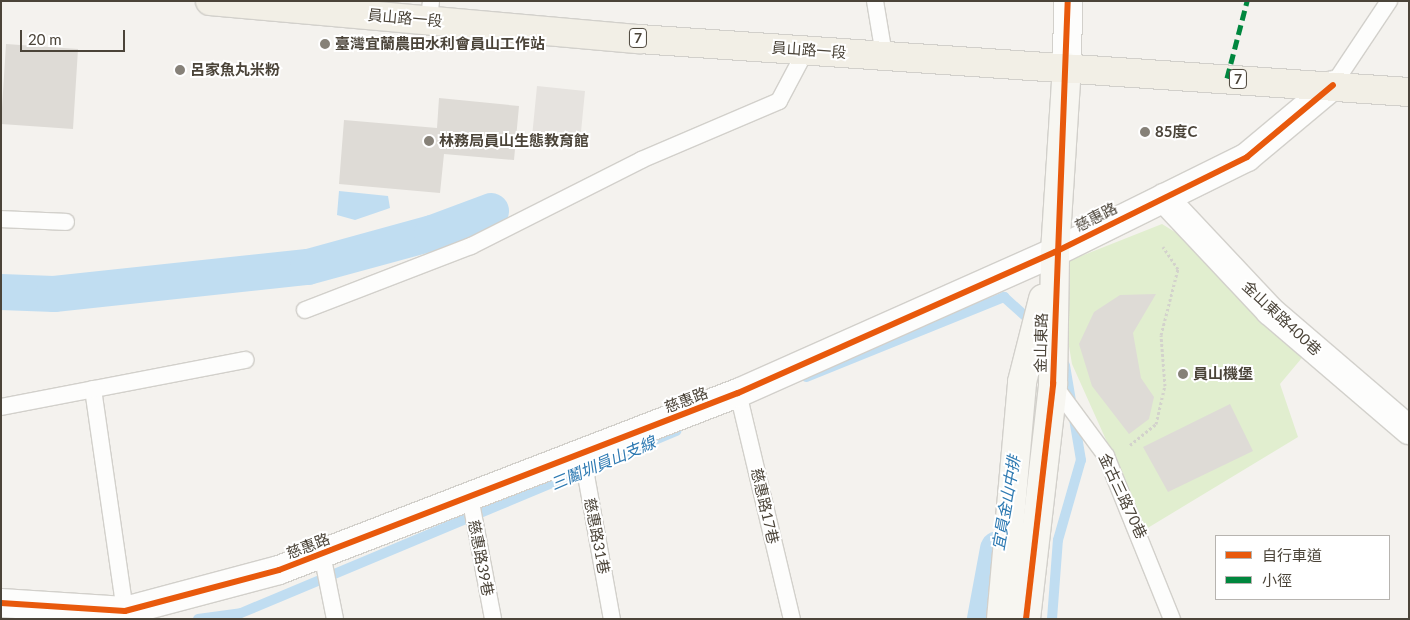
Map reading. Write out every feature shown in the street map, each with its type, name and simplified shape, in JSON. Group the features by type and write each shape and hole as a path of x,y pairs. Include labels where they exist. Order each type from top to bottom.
{"main road":[{"name":"員山路一段","path":"210,1 430,11 806,50 1409,92"}],"street":[{"path":"1067,67 1068,1"},
{"name":"金山東路","path":"1026,619 1052,384 1055,252 1067,67"},
{"name":"慈惠路","path":"1,603 125,611 279,570 582,454 738,393 1055,252 1247,157 1333,86"},
{"name":"金山東路400巷","path":"1164,198 1270,310 1409,430"},
{"name":"金山東路","path":"1001,619 1022,382 1055,252"}],"lane":[{"path":"875,1 884,55"},
{"path":"1333,86 1389,1"},
{"path":"305,310 471,246 641,160 778,101 806,50"},
{"path":"1,219 66,222"},
{"path":"1,407 246,360"},
{"name":"金古三路70巷","path":"1052,384 1106,456 1172,619"},
{"path":"93,389 125,611"},
{"name":"慈惠路17巷","path":"738,393 792,619"},
{"name":"慈惠路31巷","path":"582,454 612,619"},
{"name":"慈惠路39巷","path":"470,497 493,619"},
{"path":"322,554 335,619"}],"path":[{"path":"1106,456 1136,442 1156,424 1165,386 1161,335 1178,269 1138,210"}],"green space":[{"name":"員山機堡","path":"1162,224 1199,247 1306,353 1280,384 1298,437 1146,529 1072,364 1062,305 1066,262"}],"shaded area":[{"path":"537,86 585,91 580,142 532,137"}],"water":[{"path":"339,191 388,196 390,208 355,220 337,215"}],"building":[{"path":"6,44 78,49 73,129 1,124"},
{"name":"林務局員山生態教育館","path":"439,98 519,106 514,160 444,154 440,193 339,184 344,120 437,128"},
{"path":"1156,294 1133,333 1141,378 1154,397 1149,419 1129,434 1092,386 1079,344 1094,312 1120,295"},
{"path":"1230,404 1253,451 1168,492 1143,447"}],"waterway":[{"path":"1,292 54,294 308,267 432,233 491,211"},
{"name":"三鬮圳員山支線","path":"806,377 1004,297 1033,323"},
{"path":"1052,619 1058,540 1081,460 1065,365"},
{"name":"三鬮圳員山支線","path":"198,619 241,613 677,431"},
{"name":"宜員金山中排","path":"985,619 998,549"}],"marked path":[{"path":"1227,78 1247,1"}],"cycle path":[{"path":"1026,619 1053,384 1068,1"},
{"path":"1,603 125,611 279,570 738,393 1055,252 1247,157 1333,85"}],"place":[{"name":"臺灣宜蘭農田水利會員山工作站","path":"325,44"},
{"name":"呂家魚丸米粉","path":"180,70"},
{"name":"85度C","path":"1145,132"},
{"name":"林務局員山生態教育館","path":"429,141"},
{"name":"員山機堡","path":"1183,374"}]}
